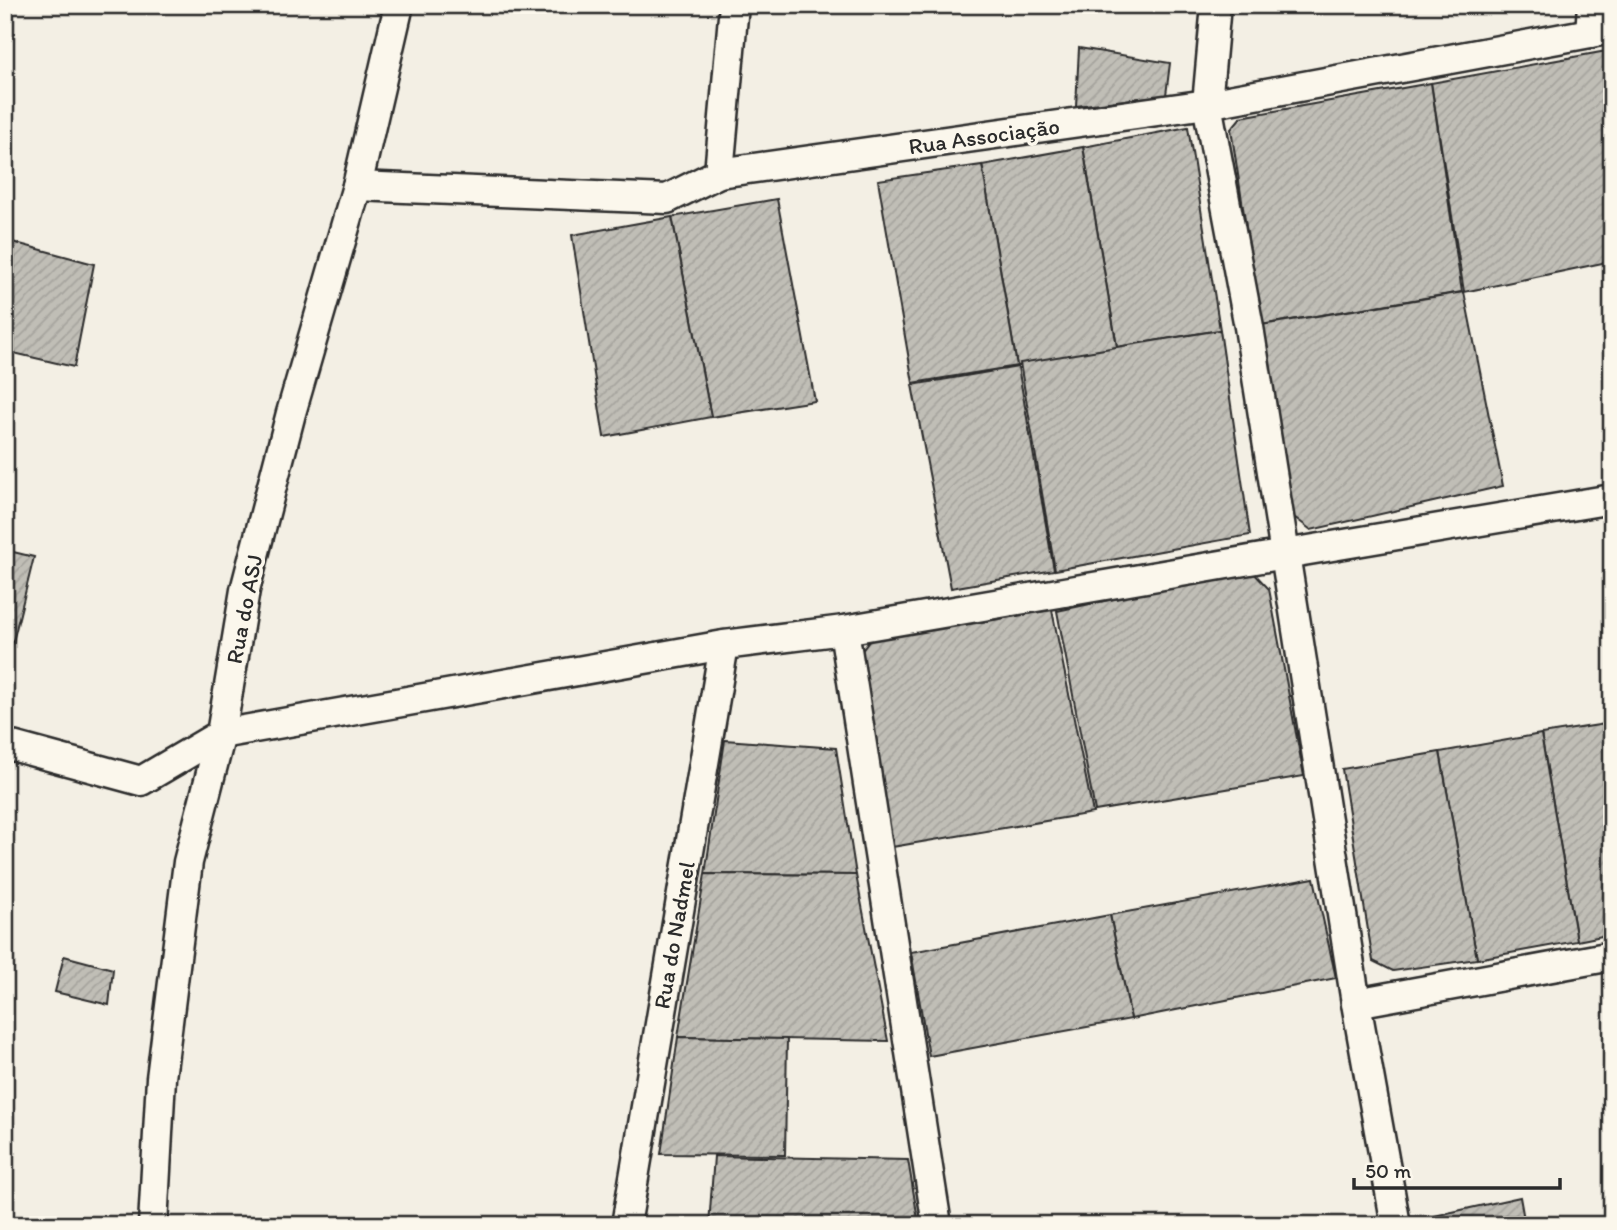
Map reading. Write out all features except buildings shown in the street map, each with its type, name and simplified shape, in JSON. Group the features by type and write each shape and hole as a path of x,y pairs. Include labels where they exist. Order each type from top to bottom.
{"street":[{"name":"Rua do ASJ","path":"153,1225 161,1078 188,862 221,734 251,566 357,186 399,5"},
{"path":"719,173 734,5"},
{"path":"1216,5 1207,104 1249,327 1356,1003 1396,1225"},
{"path":"1592,5 1601,31"},
{"name":"Rua Associação","path":"357,186 667,199 719,173 1207,104 1601,31"},
{"path":"5,744 141,781 221,734 724,645 844,630 1612,499"},
{"path":"844,630 937,1225"},
{"name":"Rua do Nadmel","path":"626,1225 724,645"},
{"path":"1356,1003 1612,956"}]}
